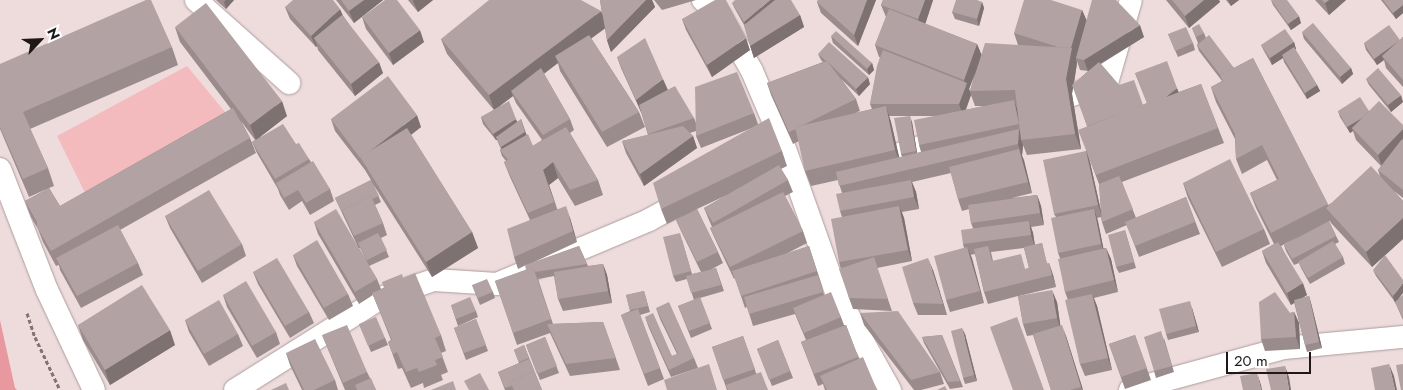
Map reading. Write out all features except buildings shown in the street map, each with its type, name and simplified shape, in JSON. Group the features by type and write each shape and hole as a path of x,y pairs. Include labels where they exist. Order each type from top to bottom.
{"street":[{"path":"196,0 289,84"},
{"path":"703,0 721,17 752,71 776,151 809,186 837,295 890,390"},
{"path":"1023,112 1107,83 1131,0"},
{"path":"855,170 967,131"},
{"path":"0,169 47,290 94,390"},
{"path":"235,390 380,298 434,280 497,284 649,220 708,188"},
{"path":"1130,390 1284,348 1403,337"}],"shaded area":[{"path":"187,66 230,118 85,193 57,136"},
{"path":"0,320 15,388 17,390 0,390"}]}
